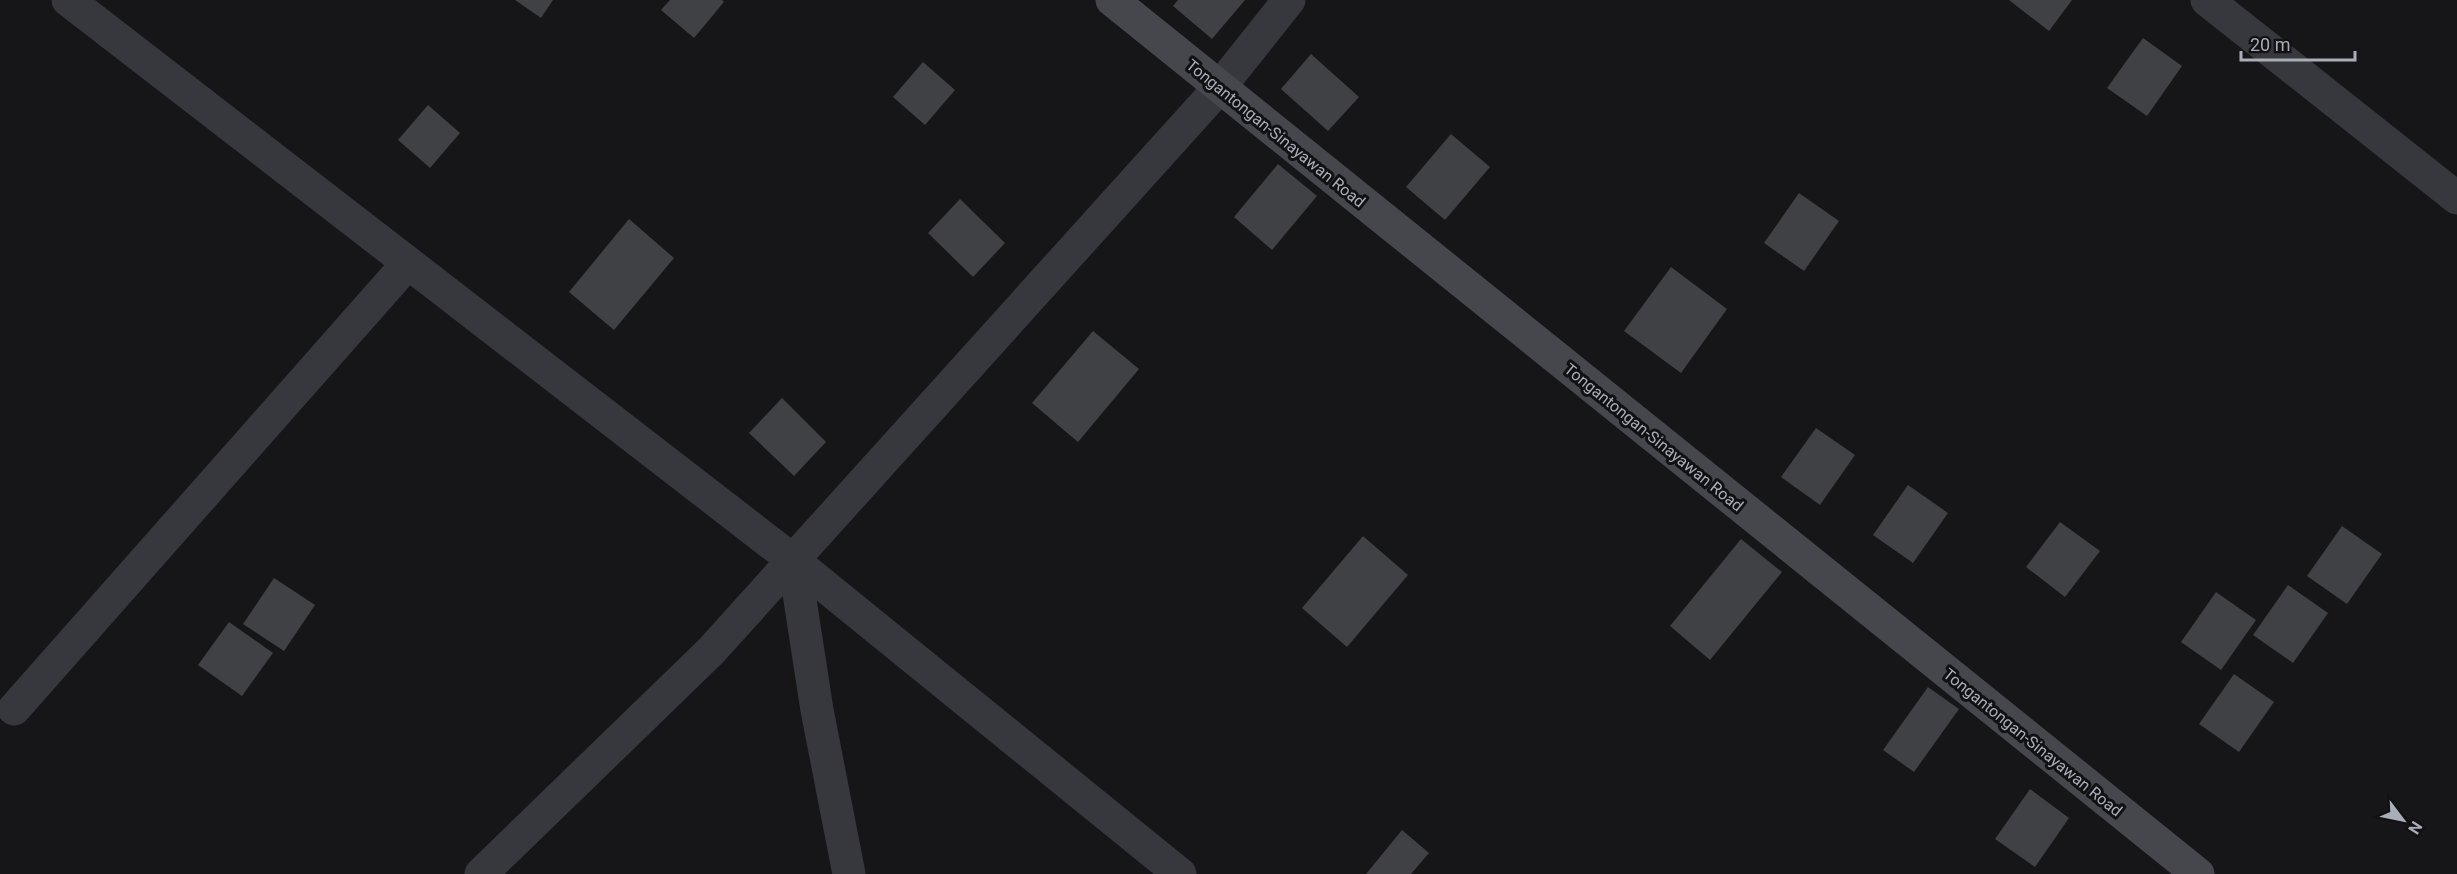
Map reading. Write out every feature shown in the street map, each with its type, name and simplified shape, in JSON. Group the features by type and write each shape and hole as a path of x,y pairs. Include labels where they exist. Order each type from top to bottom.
{"main road":[{"name":"Tongantongan-Sinayawan Road","path":"1112,0 2198,874"}],"street":[{"path":"68,0 794,561 1180,874"},
{"path":"481,874 711,651 1219,88 1289,0"},
{"path":"2207,0 2457,198"},
{"path":"14,709 408,263"},
{"path":"794,561 817,710 849,874"}],"building":[{"path":"515,0 553,0 541,18"},
{"path":"670,0 722,0 724,2 694,38 661,10"},
{"path":"1178,0 1245,0 1212,39 1173,6"},
{"path":"2009,0 2072,0 2049,31"},
{"path":"2143,38 2182,66 2147,116 2107,88"},
{"path":"1311,54 1359,97 1328,131 1281,89"},
{"path":"923,62 955,90 925,125 893,97"},
{"path":"428,105 460,133 430,168 398,140"},
{"path":"1451,134 1490,167 1445,220 1406,187"},
{"path":"1278,164 1317,196 1272,250 1234,217"},
{"path":"1799,193 1839,221 1804,271 1764,243"},
{"path":"960,199 1005,243 973,277 928,233"},
{"path":"629,219 674,258 614,330 569,292"},
{"path":"1671,267 1727,309 1681,373 1624,331"},
{"path":"1093,331 1139,369 1078,442 1032,403"},
{"path":"782,398 826,442 794,476 749,433"},
{"path":"1816,428 1855,455 1820,505 1781,477"},
{"path":"1908,485 1948,513 1913,563 1873,535"},
{"path":"2060,522 2100,551 2065,597 2026,567"},
{"path":"2342,526 2382,554 2347,604 2307,576"},
{"path":"1363,536 1408,575 1347,647 1302,608"},
{"path":"1741,539 1782,572 1710,660 1670,626"},
{"path":"274,578 315,605 284,651 243,624"},
{"path":"2288,585 2328,613 2293,663 2253,635"},
{"path":"2216,592 2256,620 2221,670 2181,642"},
{"path":"229,622 273,653 242,696 198,665"},
{"path":"2234,674 2274,702 2239,752 2199,724"},
{"path":"1928,687 1959,709 1914,772 1883,750"},
{"path":"2030,789 2069,818 2035,867 1995,839"},
{"path":"1402,830 1429,853 1411,874 1366,874"}]}
